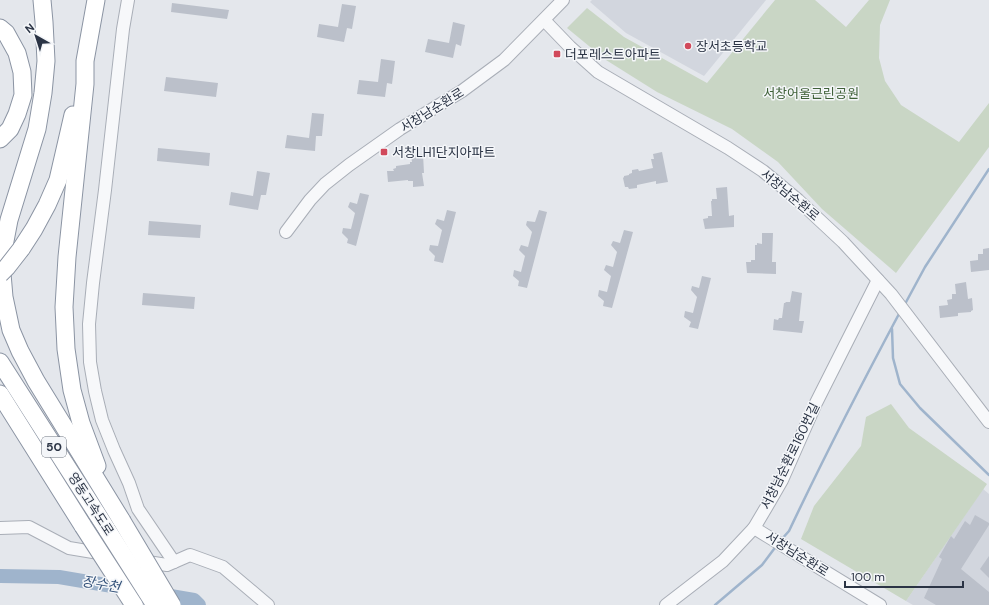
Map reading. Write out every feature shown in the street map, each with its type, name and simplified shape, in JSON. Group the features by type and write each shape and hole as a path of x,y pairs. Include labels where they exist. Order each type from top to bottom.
{"highway":[{"path":"42,0 46,61 43,93 37,129 9,220 1,262 4,297 11,330 36,381 172,605"},
{"path":"0,274 21,250 38,223 58,180 85,61 96,0"},
{"path":"0,28 6,33 17,53 22,72 23,95 18,114 10,129 0,139"},
{"path":"85,61 85,84 66,271 64,307 66,349 72,390 81,423 96,463 122,521"},
{"name":"영동고속도로","path":"0,362 155,605"},
{"name":"영동고속도로","path":"0,394 134,605"}],"street":[{"path":"128,0 123,29 93,283 89,324 90,362 102,420 138,508 174,562"},
{"name":"서창남순환로","path":"286,232 310,200 325,184 400,129 462,91 504,60 563,0"},
{"name":"서창남순환로","path":"544,20 570,48 598,72 728,148 763,171 798,200 843,242 891,294 989,422"},
{"name":"서창남순환로160번길","path":"666,605 723,561 758,530 816,403 878,280"},
{"path":"0,528 29,527 69,548 167,565 190,555 223,568 268,605"},
{"name":"서창남순환로","path":"758,530 880,605"}],"shaded area":[{"name":"장서초등학교","path":"592,0 766,0 704,76 626,33 590,2"},
{"path":"983,489 989,494 989,605 913,605 906,601"}],"green space":[{"name":"서창어울근린공원","path":"775,0 815,0 846,27 869,0 890,0 880,25 879,58 885,81 901,105 959,142 989,103 989,147 896,273 822,209 778,162 732,129 657,92 606,60 567,28 587,8 624,37 707,83"},
{"path":"891,404 909,428 987,484 906,601 801,539 814,506 861,446 866,417"}],"building":[{"path":"172,3 229,10 227,19 171,12"},
{"path":"342,4 356,6 352,29 347,28 344,42 317,37 319,24 338,27"},
{"path":"453,22 465,25 461,46 456,44 453,58 425,52 428,39 449,43"},
{"path":"381,59 395,61 392,84 387,83 385,97 357,94 359,80 378,82"},
{"path":"166,77 218,83 216,97 164,91"},
{"path":"312,113 324,114 322,136 316,136 315,151 285,148 287,135 309,138"},
{"path":"158,148 210,153 209,166 157,161"},
{"path":"662,152 668,182 656,184 656,181 637,185 637,188 629,189 628,187 625,187 624,176 632,173 632,170 638,169 639,171 653,168 651,159 654,159 653,154"},
{"path":"423,154 424,173 422,173 424,186 413,187 413,181 408,180 388,182 387,171 394,171 393,169 396,168 396,166 410,164 410,162 412,162 411,156"},
{"path":"257,171 270,173 266,195 261,195 258,210 229,205 231,192 253,196"},
{"path":"727,187 729,216 734,215 734,227 705,229 703,219 708,218 708,216 712,216 711,201 712,199 717,199 716,188"},
{"path":"360,193 369,195 356,246 347,243 348,239 342,233 343,228 351,229 355,213 348,207 350,202 357,204"},
{"path":"447,210 456,212 443,263 434,261 435,256 429,250 430,245 438,246 442,230 435,224 437,219 444,221"},
{"path":"539,210 547,212 527,288 518,286 519,281 513,276 514,270 521,272 525,256 519,250 521,245 528,247 532,232 526,225 527,221 535,222"},
{"path":"149,221 201,225 200,238 148,235"},
{"path":"624,230 633,232 612,308 603,306 604,301 598,296 599,290 607,292 611,276 604,270 606,265 613,267 617,252 611,245 613,241 620,243"},
{"path":"762,233 773,233 772,262 776,262 776,274 747,273 746,262 755,260 755,245 757,245 757,243 762,244"},
{"path":"989,248 989,270 971,272 970,261 978,260 978,254 983,254 983,249"},
{"path":"702,276 711,278 698,329 689,327 691,322 684,317 685,311 693,313 697,297 691,290 692,286 699,288"},
{"path":"966,282 968,299 972,298 973,310 971,312 958,313 958,316 940,318 939,306 948,305 947,300 952,299 952,294 956,294 955,284"},
{"path":"792,291 802,293 799,321 804,321 802,333 773,330 774,319 778,320 779,318 782,318 784,303 790,302"},
{"path":"143,293 195,297 194,309 142,305"},
{"path":"975,515 989,523 989,525 961,569 989,592 989,605 936,605 924,598 942,559 939,557 951,536 954,539 965,521 970,525"},
{"path":"989,556 989,578 980,569"}],"waterway":[{"path":"905,304 925,267 989,169"},
{"path":"781,540 789,531 843,421 900,312"},
{"path":"892,329 893,358 900,384 920,408 989,475"},
{"path":"715,605 762,565 777,545"},
{"name":"장수천","path":"0,576 59,577 194,600 199,605"}],"place":[{"name":"장서초등학교","path":"688,46"},
{"name":"더포레스트아파트","path":"557,54"},
{"name":"서창LH1단지아파트","path":"384,152"}]}
